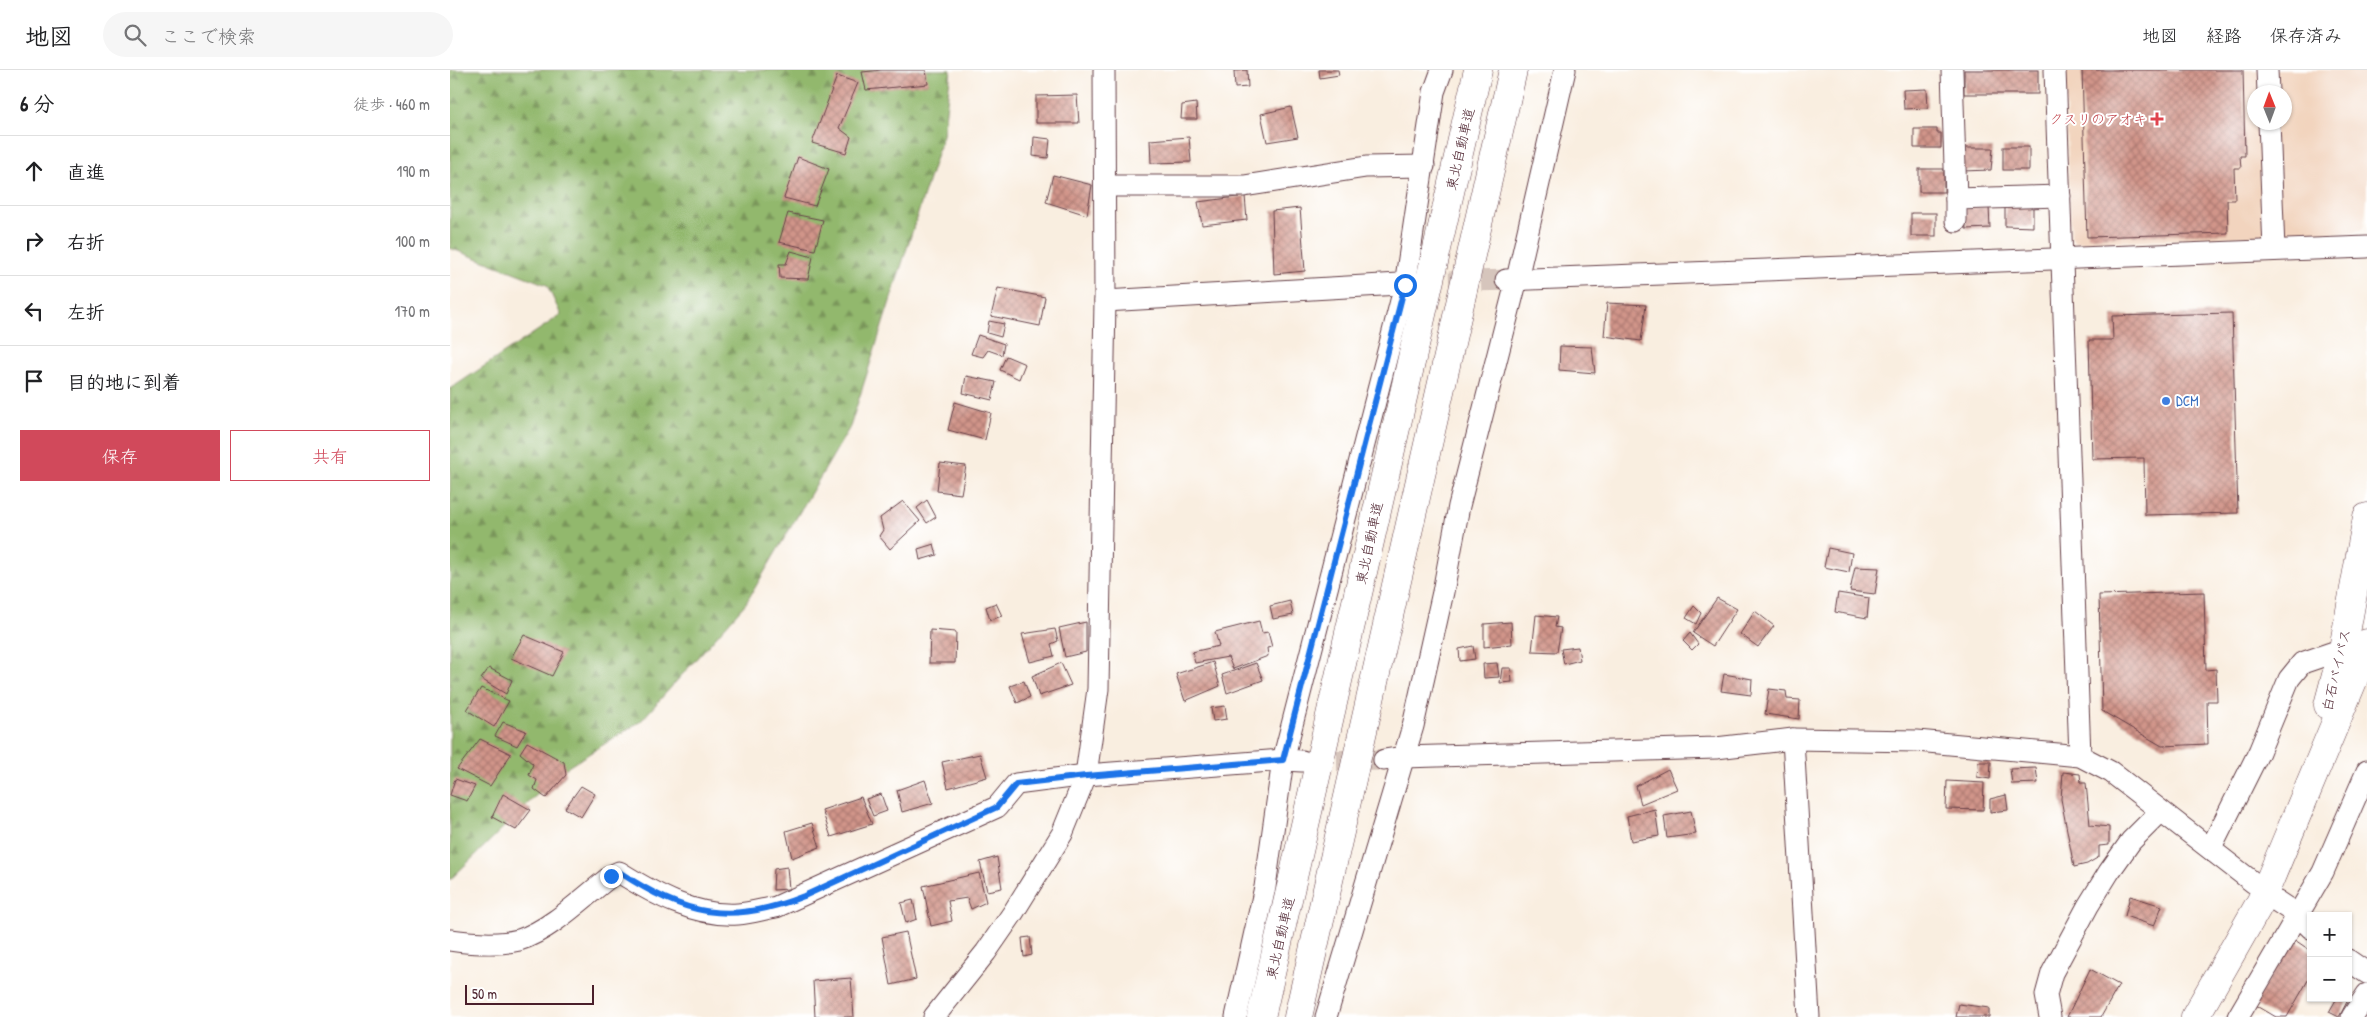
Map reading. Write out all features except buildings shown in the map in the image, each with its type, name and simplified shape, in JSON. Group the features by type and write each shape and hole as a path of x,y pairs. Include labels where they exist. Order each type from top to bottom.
{"highway":[{"name":"東北自動車道","path":"1261,1017 1478,70"},
{"path":"1298,1017 1513,70"},
{"name":"白石バイパス","path":"2195,1017 2261,901 2285,848 2305,793 2355,646 2367,516"}],"street":[{"path":"934,1017 986,952 1013,913 1062,834 1086,776 1098,689 1105,301 1104,70"},
{"path":"1236,1017 1292,760 1411,284 1434,92 1442,70"},
{"path":"1326,1017 1393,759 1415,717 1460,506 1512,280 1565,70"},
{"path":"1952,70 1956,221"},
{"path":"2055,70 2080,756"},
{"path":"2266,70 2267,85"},
{"path":"2269,130 2274,250"},
{"path":"1105,186 1170,188 1244,186 1366,167 1424,166"},
{"path":"1956,199 2060,196"},
{"path":"1512,280 2367,247"},
{"path":"1105,301 1411,284"},
{"path":"2211,848 2259,752 2289,679 2302,663 2355,646"},
{"path":"1393,759 1716,748 1793,739 1917,741 2080,756 2111,772 2160,812 2211,848 2254,883"},
{"path":"1793,739 1809,1017"},
{"path":"450,940 490,943 519,940 547,926 611,876 619,872 653,894 698,910 737,914 776,907 997,807 1016,784 1086,776 1292,760"},
{"path":"2238,1017 2305,922 2323,872 2367,770"},
{"path":"2050,1017 2046,995 2052,974 2079,923 2109,872 2131,841 2160,812"},
{"path":"2278,902 2305,922"},
{"path":"2352,963 2367,974"},
{"path":"2352,1017 2367,994"}],"shaded area":[{"path":"2065,70 2367,70 2367,200 2363,229 2350,233 2076,242 2071,237"}],"green space":[{"path":"450,70 951,70 943,135 850,427 746,603 641,721 560,772 450,880 450,389 561,315 547,285 450,248"}],"tunnel":[{"path":"1417,283 1506,280"},
{"path":"1305,761 1384,760"}],"place":[{"name":"クスリのアオキ","path":"2157,119"},
{"name":"DCM","path":"2166,401"}],"route":[{"path":"611,876 619,872 653,894 698,910 737,914 776,907 804,896 997,807 1016,784 1086,776 1283,760 1405,285"}]}
